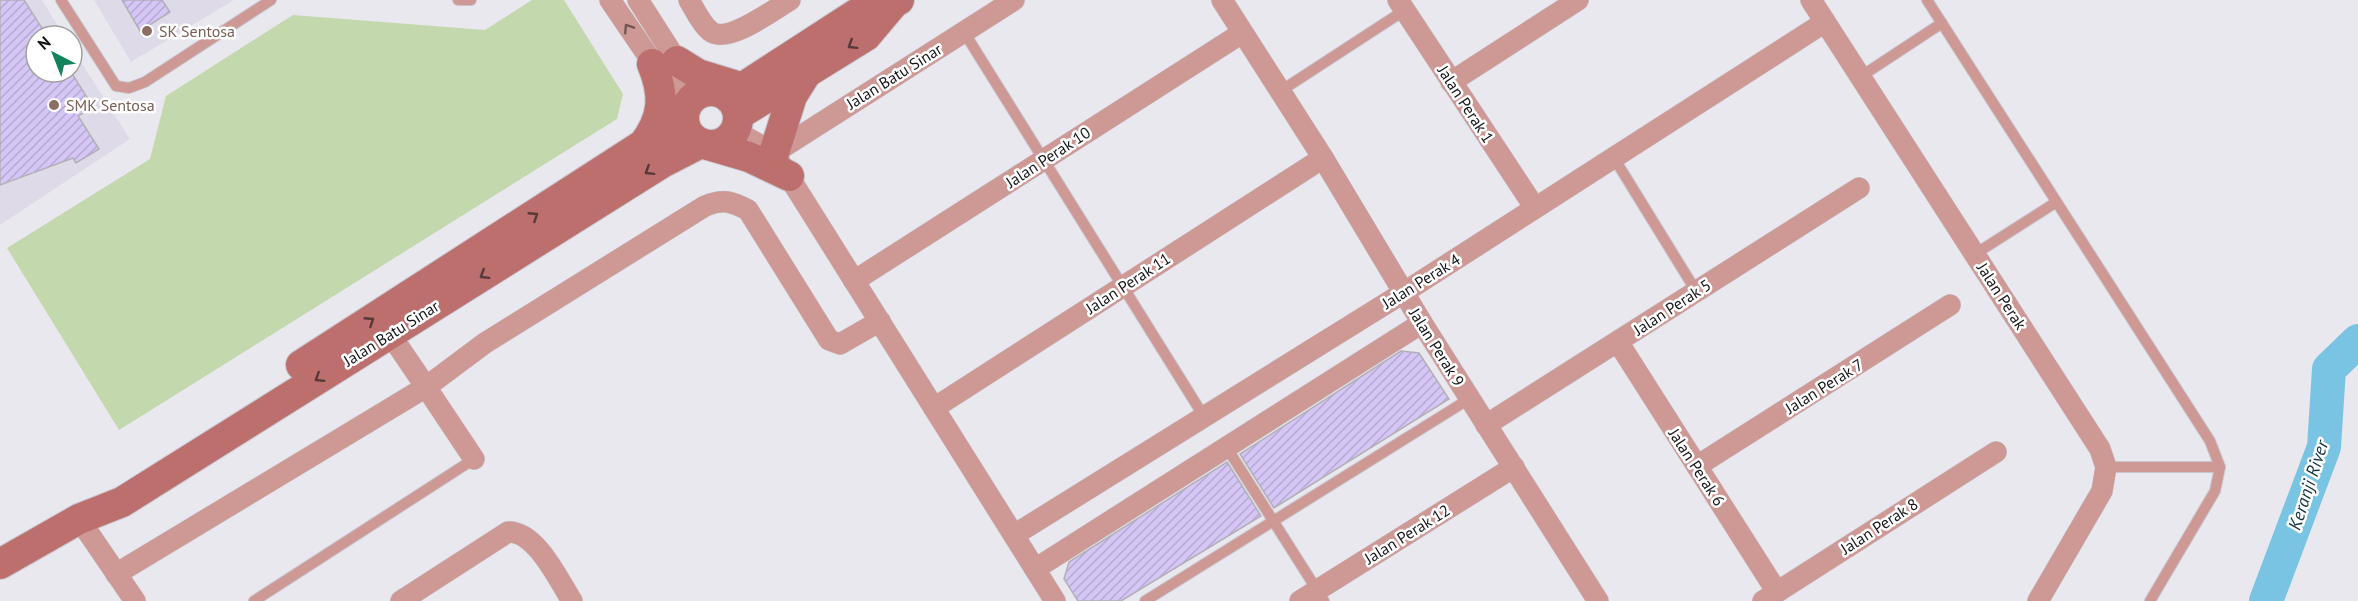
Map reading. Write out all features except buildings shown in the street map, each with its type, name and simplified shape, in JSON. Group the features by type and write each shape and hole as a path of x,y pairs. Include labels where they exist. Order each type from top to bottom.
{"street":[{"path":"610,0 664,63 719,83 734,85 738,106"},
{"path":"638,0 664,63 689,107 689,133 704,144 781,165"},
{"path":"689,0 708,30 717,36 732,34 790,0"},
{"name":"Jalan Batu Sinar","path":"781,165 964,32 1014,0"},
{"name":"Jalan Perak 9","path":"1222,0 1323,158 1469,399 1514,467 1591,598"},
{"path":"1451,82 1578,0"},
{"name":"Jalan Perak","path":"1811,0 2100,449 2106,467"},
{"path":"738,106 807,72 866,36 896,2"},
{"path":"704,144 723,142 738,106 856,14 896,2"},
{"name":"Jalan Perak 1","path":"1401,5 1535,208"},
{"name":"Jalan Perak 4","path":"1014,535 1203,415 1403,293 1825,22"},
{"name":"Jalan Perak 10","path":"854,281 1242,33"},
{"path":"642,147 652,133 661,106 664,63"},
{"path":"781,165 792,96 807,72"},
{"path":"689,107 717,92 738,106 781,165 1055,601"},
{"name":"Jalan Batu Sinar","path":"79,519 111,486 642,147 689,107"},
{"name":"Jalan Batu Sinar","path":"0,564 79,519 122,502 662,163 704,144"},
{"name":"Jalan Perak 11","path":"934,408 1323,158"},
{"name":"Jalan Perak 5","path":"1486,425 1859,188"},
{"path":"117,574 426,387 485,343 705,206 718,201 732,201 748,210 829,340 840,344 880,321"},
{"name":"Jalan Perak 7","path":"1697,466 1950,305"},
{"path":"1035,569 1422,323"},
{"path":"390,334 474,459"},
{"name":"Jalan Perak 6","path":"1618,342 1697,466 1770,596"},
{"name":"Jalan Perak 8","path":"1770,596 1996,452"},
{"name":"Jalan Perak 12","path":"1313,597 1514,467"},
{"path":"2038,601 2102,491 2106,467"},
{"path":"79,519 135,601"},
{"path":"401,601 508,532 518,532 530,538 572,601"}],"lane":[{"path":"61,0 116,86 129,88 145,82 271,0"},
{"path":"458,0 471,0"},
{"path":"1928,0 2055,203 2210,441 2220,467 2215,491 2150,601"},
{"path":"1279,92 1401,5"},
{"path":"1860,77 1942,23"},
{"path":"964,32 1203,415"},
{"path":"1614,158 1696,291"},
{"path":"1976,254 2055,203"},
{"path":"1145,601 1469,399"},
{"path":"1227,448 1273,520 1313,597"},
{"path":"254,601 474,459"},
{"path":"2106,467 2220,467"}],"shaded area":[{"name":"SMK Sentosa","path":"0,0 42,0 57,24 24,24 24,84 84,84 84,67 130,139 0,225"},
{"name":"SK Sentosa","path":"94,0 234,0 131,62"}],"green space":[{"path":"532,0 564,0 623,94 617,119 119,430 7,248 150,159 166,96 293,15 485,30"}],"waterway":[{"name":"Keranji River","path":"2266,601 2324,447 2329,369 2358,341"}],"place":[{"name":"SK Sentosa","path":"147,31"},
{"name":"SMK Sentosa","path":"54,105"}]}
